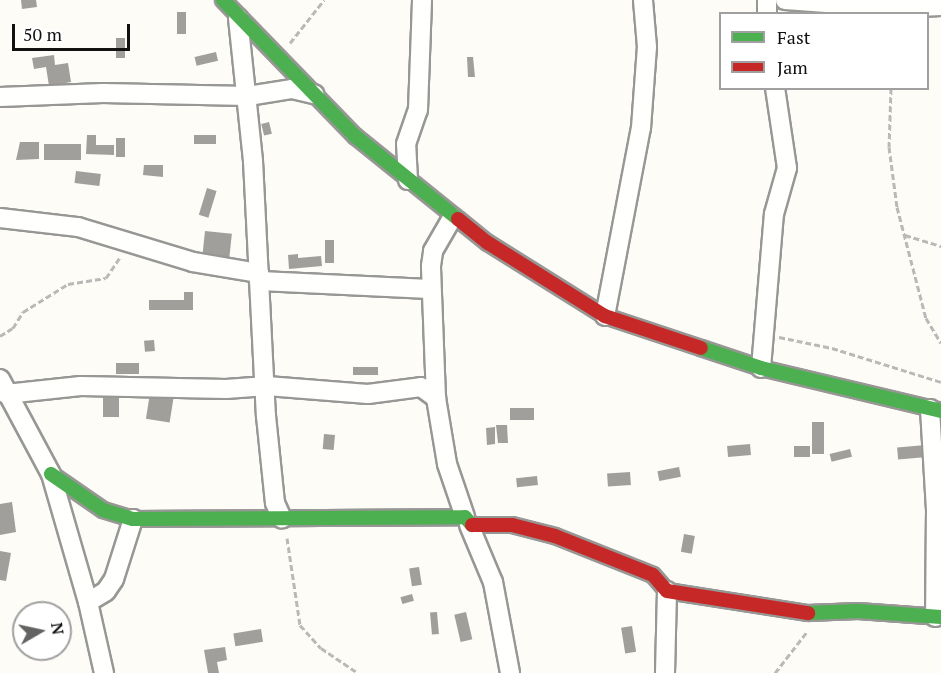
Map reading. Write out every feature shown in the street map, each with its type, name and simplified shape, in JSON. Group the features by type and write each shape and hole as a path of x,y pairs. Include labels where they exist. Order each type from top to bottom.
{"street":[{"path":"51,474 96,506 133,519 467,521 512,525 555,536 653,574 668,591 759,609 816,613 868,611 938,617 935,410 761,368 605,316 488,243 408,180 314,94 223,0"},
{"path":"408,180 406,144 418,110 422,0"},
{"path":"605,316 641,128 647,57 644,0"},
{"path":"785,0 896,8 941,6"},
{"path":"238,18 248,96 272,481 282,519"},
{"path":"0,97 103,93 248,96 292,89 314,94"},
{"path":"761,368 766,334 774,214 787,168 776,90"},
{"path":"453,217 433,252 430,288 436,398 447,464 467,521 493,582 510,673"},
{"path":"0,218 78,227 193,262 259,277 430,288"},
{"path":"104,673 88,602 51,474 3,387 226,389 267,386 368,394 421,387 436,398"},
{"path":"88,602 106,591 114,579 133,519"},
{"path":"665,673 668,591"}],"path":[{"path":"276,57 314,18 324,0"},
{"path":"891,90 889,147 905,235 926,318 941,344"},
{"path":"905,235 941,246"},
{"path":"0,336 13,328 23,312 68,284 106,278 126,241"},
{"path":"766,334 832,348 941,382"},
{"path":"282,519 300,625 321,648 358,673"},
{"path":"775,673 793,652 816,613"}],"building":[{"path":"21,0 36,0 37,7 22,9"},
{"path":"177,12 186,12 186,34 177,34"},
{"path":"116,38 125,38 125,58 116,58"},
{"path":"216,52 218,61 197,66 195,57"},
{"path":"54,55 55,65 68,63 71,82 49,86 46,67 34,69 32,58"},
{"path":"467,57 473,57 475,77 468,77"},
{"path":"269,122 272,134 264,136 261,124"},
{"path":"87,135 96,135 96,145 114,145 114,155 86,154"},
{"path":"194,135 216,135 216,144 194,144"},
{"path":"116,138 125,138 125,157 116,157"},
{"path":"20,142 39,142 39,159 16,160"},
{"path":"44,144 81,144 81,160 44,160"},
{"path":"144,165 163,165 163,177 143,175"},
{"path":"76,171 101,174 99,186 75,183"},
{"path":"207,188 217,191 208,218 199,215"},
{"path":"205,231 232,234 229,261 202,258"},
{"path":"325,240 334,240 334,263 325,263"},
{"path":"298,254 298,258 321,256 322,266 289,269 288,255"},
{"path":"184,292 193,292 193,310 149,310 149,300 184,300"},
{"path":"154,340 155,351 145,352 144,341"},
{"path":"116,363 139,363 139,374 116,374"},
{"path":"353,367 378,367 378,375 353,375"},
{"path":"103,388 119,388 119,417 103,417"},
{"path":"150,393 174,397 170,422 146,419"},
{"path":"510,408 534,408 534,420 510,420"},
{"path":"812,422 824,422 824,454 812,454"},
{"path":"496,425 507,425 508,443 498,443"},
{"path":"495,427 495,444 487,445 486,428"},
{"path":"324,434 335,435 334,450 323,449"},
{"path":"750,444 751,455 728,457 727,446"},
{"path":"926,445 927,457 898,459 897,448"},
{"path":"794,446 810,446 810,457 794,457"},
{"path":"850,449 852,457 832,462 830,454"},
{"path":"679,467 681,477 659,481 657,471"},
{"path":"630,472 631,485 608,487 607,474"},
{"path":"537,476 538,485 517,487 516,478"},
{"path":"12,502 16,532 0,535 0,504"},
{"path":"684,534 695,536 692,554 681,552"},
{"path":"0,551 11,553 6,581 0,580"},
{"path":"419,567 422,585 412,586 409,569"},
{"path":"412,594 414,601 402,604 400,597"},
{"path":"437,612 439,634 432,635 430,613"},
{"path":"466,612 472,639 461,642 454,615"},
{"path":"632,626 636,652 625,653 621,628"},
{"path":"261,629 263,642 235,646 233,633"},
{"path":"225,647 227,660 217,662 219,673 208,673 204,650"}],"traffic: fast":[{"path":"223,0 355,136 458,219"},
{"path":"701,348 761,368 941,411"},
{"path":"51,474 103,510 133,519 465,517 472,525"},
{"path":"808,613 858,611 941,617"}],"traffic: jam":[{"path":"458,219 488,243 605,316 701,348"},
{"path":"472,525 512,525 555,536 653,575 667,591 808,613"}]}
